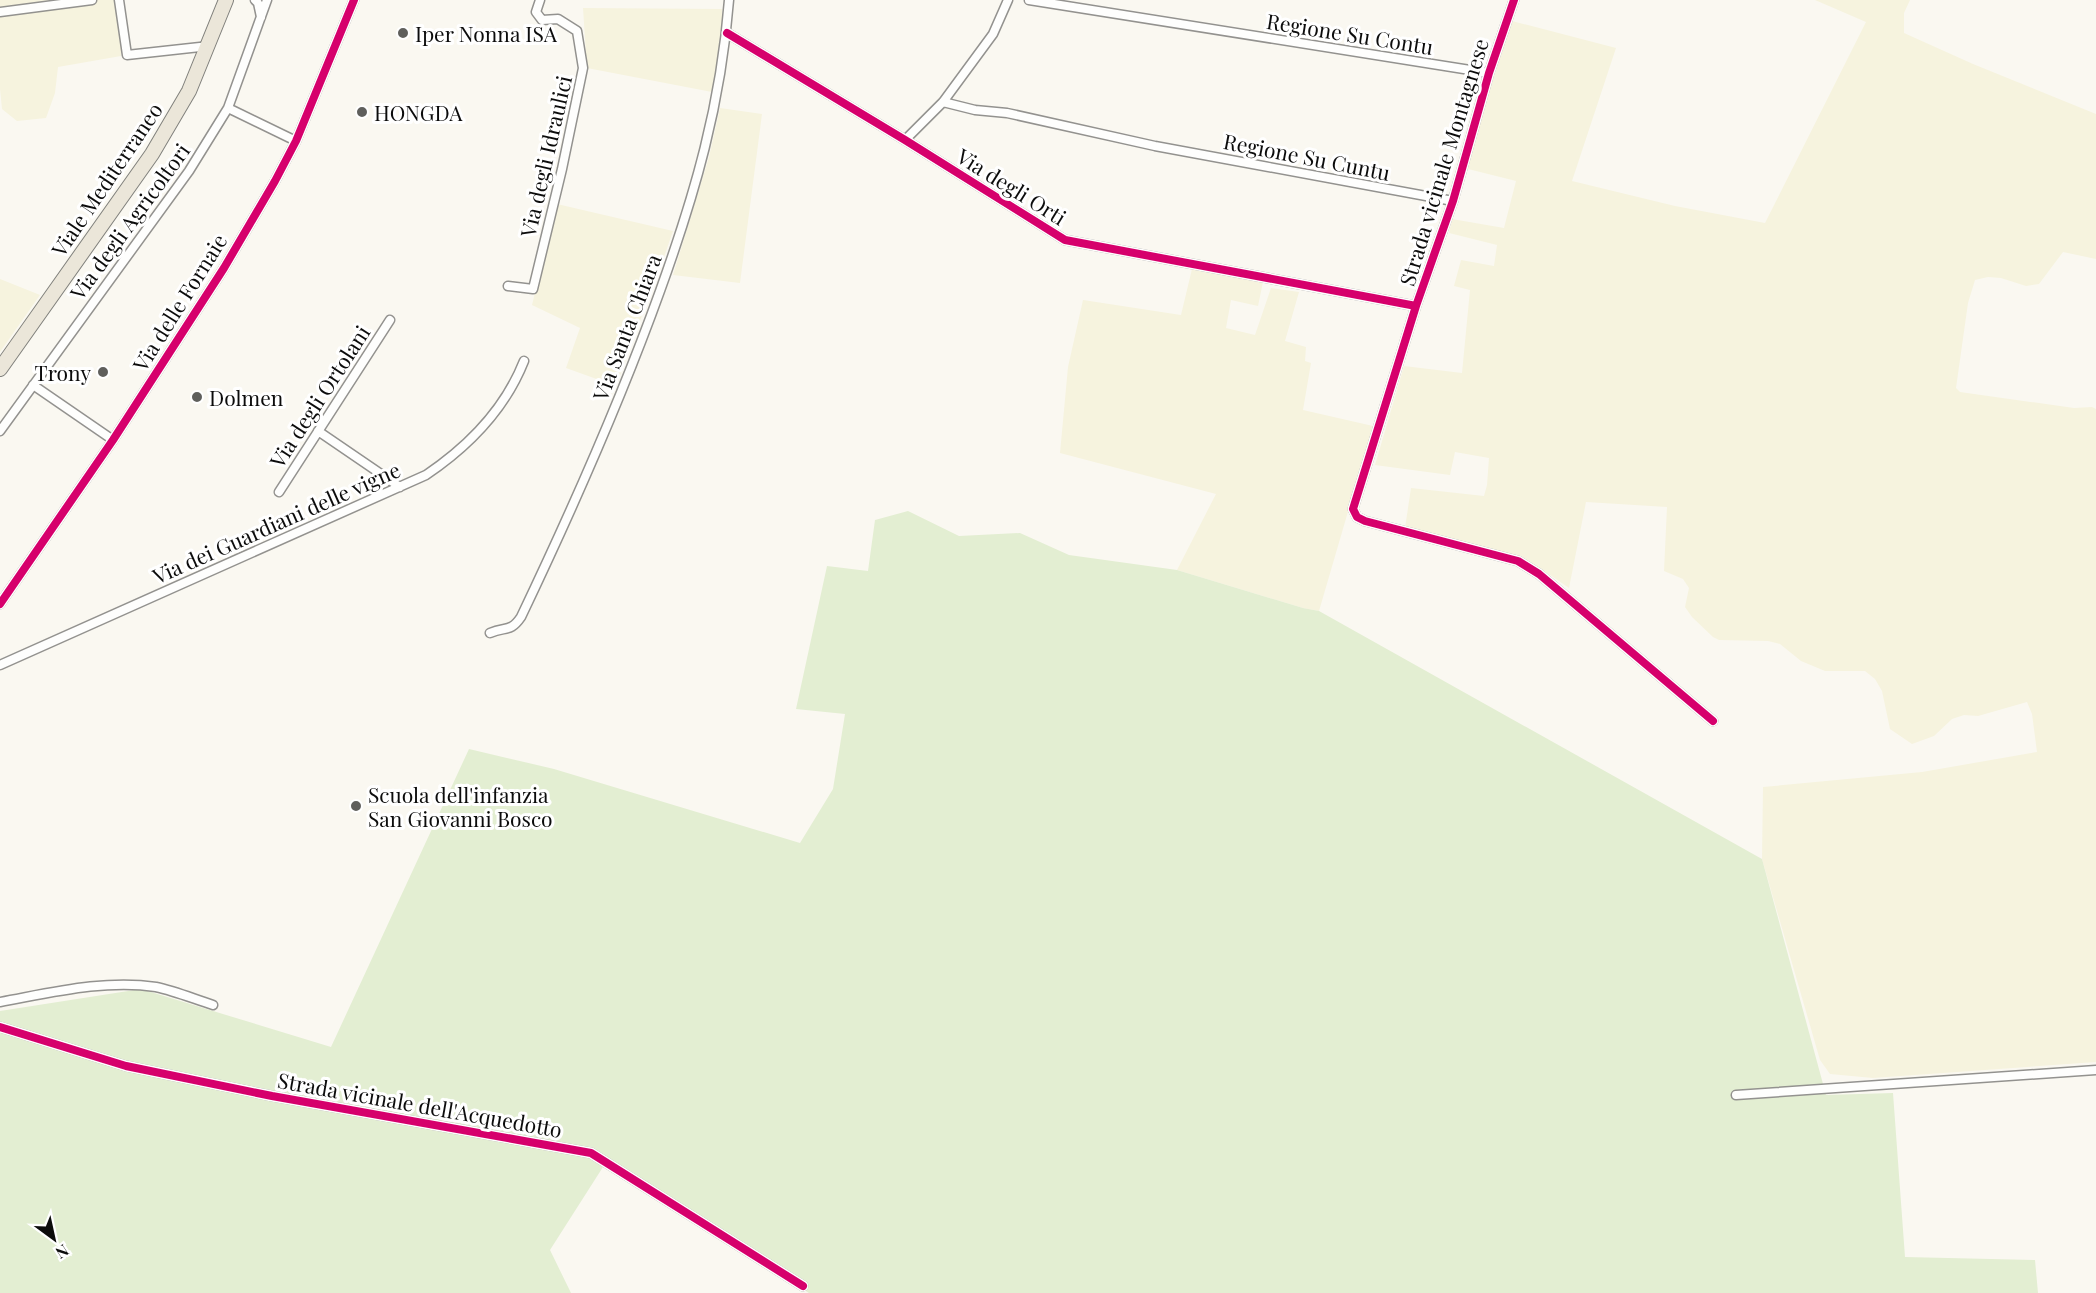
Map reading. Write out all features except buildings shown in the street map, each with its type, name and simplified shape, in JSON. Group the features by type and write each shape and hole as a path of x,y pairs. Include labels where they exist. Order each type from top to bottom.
{"main road":[{"name":"Viale Mediterraneo","path":"0,369 152,154 189,91 226,2"}],"street":[{"path":"0,12 92,0"},
{"path":"118,0 127,54 208,46"},
{"path":"255,0 258,3 261,17"},
{"name":"Via degli Agricoltori","path":"0,431 189,171 228,108 267,0"},
{"name":"Via delle Fornaie","path":"0,604 113,440 224,268 275,182 296,141 354,0"},
{"name":"Via degli Idraulici","path":"508,286 532,290 584,68 577,31 558,19 542,20 536,12 540,0"},
{"name":"Via Santa Chiara","path":"490,633 497,630 508,630 515,626 521,617 578,495 634,365 682,231 699,173 716,107 727,33 729,0"},
{"path":"905,140 943,102 993,34 1008,0"},
{"name":"Regione Su Contu","path":"1029,0 1489,73"},
{"name":"Strada vicinale Montagnese","path":"1514,0 1489,73 1453,201 1416,306 1353,509 1357,517 1382,527 1518,561 1539,573 1713,721"},
{"name":"Via degli Orti","path":"727,33 1065,240 1416,306"},
{"name":"Regione Su Cuntu","path":"943,102 975,110 1006,113 1155,146 1453,201"},
{"path":"228,108 296,141"},
{"name":"Via degli Ortolani","path":"279,492 390,320"},
{"name":"Via dei Guardiani delle vigne","path":"0,665 426,475 447,460 480,430 515,384 524,361"},
{"path":"33,386 113,440"},
{"path":"318,431 400,487"},
{"path":"0,1002 80,988 128,985 159,988 213,1005"},
{"name":"Strada vicinale dell'Acquedotto","path":"0,1027 126,1066 272,1096 591,1153 803,1286"},
{"path":"1736,1095 2096,1070"}],"shaded area":[{"path":"0,0 123,0 121,56 58,67 55,93 46,118 17,121 2,109"},
{"path":"1815,0 1910,0 1904,13 1904,33 2096,114 2096,259 2063,252 2039,284 2026,286 2001,278 1988,277 1975,280 1968,303 1956,388 1960,392 2096,409 2096,1062 1873,1078 1830,1074 1820,1060 1762,859 1763,787 1922,772 2037,752 2032,714 2027,702 1978,716 1964,715 1952,719 1934,736 1912,744 1890,729 1882,691 1875,679 1865,671 1825,671 1801,661 1780,644 1768,641 1719,640 1692,617 1685,607 1689,588 1683,579 1664,571 1667,507 1586,502 1569,588 1537,566 1517,557 1405,528 1411,488 1484,496 1489,458 1455,452 1450,475 1375,465 1404,366 1462,373 1470,290 1454,286 1461,260 1494,266 1497,245 1449,233 1452,219 1504,228 1516,181 1464,168 1512,21 1616,48 1572,181 1675,206 1765,223 1866,22"},
{"path":"583,8 722,9 718,70 712,92 587,68"},
{"path":"720,108 762,114 740,283 673,275 709,157"},
{"path":"557,204 673,231 655,283 645,283 643,291 648,299 616,386 566,368 580,328 532,305"},
{"path":"1192,269 1263,282 1258,306 1231,300 1226,328 1255,335 1271,288 1299,292 1285,341 1306,347 1305,361 1311,363 1303,410 1373,426 1319,611 1177,570 1216,494 1060,453 1068,367 1083,300 1181,315"},
{"path":"0,279 40,295 0,352"}],"green space":[{"path":"908,511 959,536 1020,533 1069,555 1177,570 1319,611 1762,859 1826,1095 1893,1093 1905,1257 2035,1260 2038,1293 809,1293 603,1167 550,1250 571,1293 0,1293 0,1011 141,989 331,1047 469,749 554,769 800,843 833,789 845,714 796,709 827,566 868,571 875,520"}],"cycle path":[{"path":"0,604 113,440 224,268 275,181 296,141 354,0"},
{"path":"1514,0 1489,73 1453,201 1416,306 1353,509 1357,517 1365,521 1518,561 1539,574 1713,721"},
{"path":"727,33 1065,240 1416,306"},
{"path":"0,1027 126,1066 272,1096 591,1153 803,1286"}],"place":[{"name":"Iper Nonna ISA","path":"403,33"},
{"name":"HONGDA","path":"362,112"},
{"name":"Trony","path":"103,372"},
{"name":"Dolmen","path":"197,397"},
{"name":"Scuola dell'infanzia San Giovanni Bosco","path":"356,806"}]}
